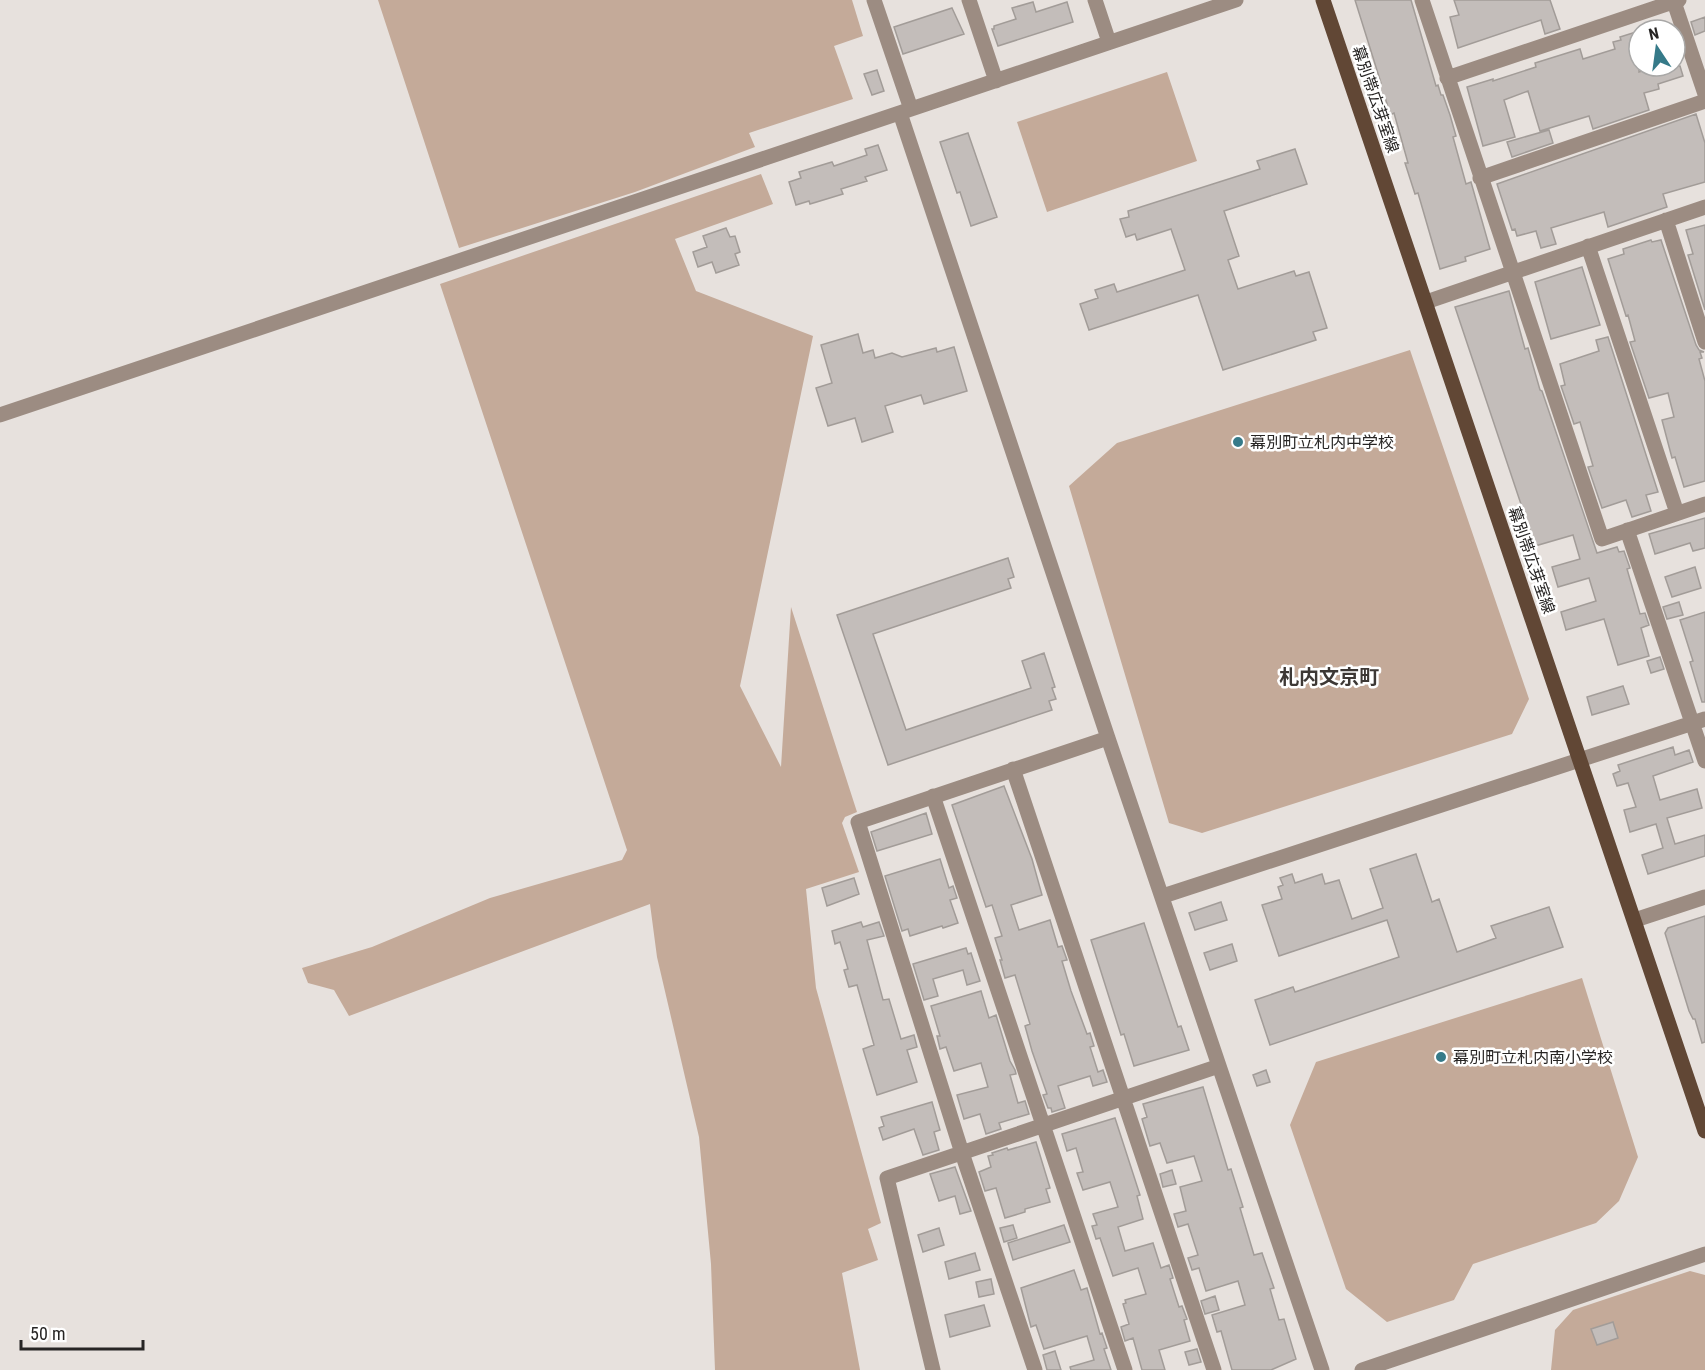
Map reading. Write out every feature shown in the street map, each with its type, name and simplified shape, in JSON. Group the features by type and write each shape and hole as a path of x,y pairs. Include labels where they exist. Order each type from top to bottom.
{"main road":[{"name":"幕別帯広芽室線","path":"1323,0 1705,1131"}],"street":[{"path":"873,0 905,111 1108,738 1322,1370"},
{"path":"969,0 996,81"},
{"path":"1095,0 1109,42"},
{"path":"0,415 996,81 1109,42 1205,5 1236,0"},
{"path":"1422,0 1602,539 1705,504"},
{"path":"1447,78 1676,1 1705,94"},
{"path":"1480,178 1705,101"},
{"path":"1426,302 1705,207"},
{"path":"1666,220 1705,342"},
{"path":"1588,246 1677,513"},
{"path":"1627,530 1699,722 1705,760"},
{"path":"1163,896 1699,722"},
{"path":"1035,1370 962,1153 858,822 1108,738"},
{"path":"1013,770 1214,1370"},
{"path":"933,796 1125,1370"},
{"path":"1635,920 1705,897"},
{"path":"933,1370 887,1178 1219,1066"},
{"path":"1362,1370 1705,1254"}],"shaded area":[{"path":"378,0 852,0 863,36 834,46 853,99 749,133 755,147 635,192 459,248"},
{"path":"1167,72 1197,161 1047,212 1017,122"},
{"path":"761,174 773,204 675,239 696,291 813,336 740,686 781,767 791,607 857,812 845,817 842,823 859,872 806,889 816,988 881,1223 868,1229 878,1260 842,1273 860,1370 715,1370 711,1264 699,1137 657,957 650,904 349,1016 334,990 308,983 302,968 372,947 490,898 622,860 627,850 440,284"},
{"path":"1410,350 1529,699 1512,734 1202,833 1169,823 1069,486 1117,443"},
{"path":"1582,978 1638,1157 1619,1201 1596,1223 1473,1264 1454,1300 1387,1322 1346,1289 1290,1125 1316,1062"},
{"path":"1690,1271 1705,1275 1705,1370 1551,1370 1555,1330 1573,1310"}],"building":[{"path":"1355,0 1411,0 1436,86 1438,85 1443,95 1450,115 1456,136 1453,137 1466,184 1471,182 1490,249 1465,257 1466,261 1440,269 1418,193 1415,194 1405,163 1408,163 1394,113 1390,115 1385,97 1381,98 1377,85 1381,83"},
{"path":"1454,0 1550,0 1560,29 1545,34 1541,20 1458,48 1450,17 1459,15"},
{"path":"1033,2 1036,12 1067,2 1073,22 998,46 992,29 994,26 1016,19 1012,8"},
{"path":"952,8 964,34 903,54 894,27"},
{"path":"1705,17 1705,31 1695,35 1691,22"},
{"path":"1627,35 1627,78 1677,78 1658,84 1659,89 1644,93 1649,110 1593,129 1589,116 1540,131 1528,91 1504,100 1515,137 1483,146 1467,87 1536,67 1535,63 1580,49 1583,59 1615,49 1613,42 1621,40 1620,37"},
{"path":"877,70 884,91 872,95 864,74"},
{"path":"1696,114 1705,143 1705,182 1663,194 1667,207 1608,227 1604,212 1551,228 1556,244 1541,248 1536,231 1517,236 1515,229 1512,230 1497,184"},
{"path":"1549,130 1553,143 1512,157 1507,142"},
{"path":"968,133 997,217 971,226 940,142"},
{"path":"878,145 887,170 865,177 867,181 841,189 843,194 810,204 809,201 796,205 789,182 801,178 799,172 832,162 834,166 867,155 865,149"},
{"path":"1295,149 1307,184 1224,211 1239,256 1228,260 1238,289 1294,271 1296,276 1309,272 1327,328 1313,332 1316,340 1223,370 1198,295 1089,330 1080,304 1098,298 1095,290 1114,284 1117,292 1185,270 1171,229 1137,240 1135,234 1126,237 1120,219 1129,217 1128,211 1260,169 1257,161"},
{"path":"1705,225 1705,310 1688,255 1693,254 1686,230"},
{"path":"726,228 730,237 735,236 740,252 735,254 739,265 716,273 712,262 698,267 693,252 707,247 703,236"},
{"path":"1651,240 1652,242 1661,240 1696,345 1704,352 1700,352 1702,358 1699,359 1705,381 1705,481 1684,487 1675,457 1672,458 1662,420 1674,417 1668,393 1649,398 1630,342 1635,341 1628,315 1626,316 1608,259 1624,254 1623,249"},
{"path":"1582,267 1600,325 1551,339 1535,282"},
{"path":"1509,291 1525,349 1528,348 1540,390 1597,553 1617,547 1619,552 1624,551 1640,614 1645,613 1649,625 1641,628 1649,656 1618,665 1604,619 1566,630 1561,612 1596,601 1589,578 1558,587 1552,567 1580,559 1573,535 1535,546 1455,307"},
{"path":"858,334 863,353 873,350 875,358 892,353 902,357 936,348 937,352 954,347 967,391 924,404 921,395 885,406 893,432 862,442 855,418 828,426 816,388 832,383 821,345"},
{"path":"1608,337 1658,492 1646,495 1651,511 1632,517 1626,500 1602,508 1588,467 1593,466 1580,422 1574,424 1561,386 1565,385 1560,364 1599,351 1596,340"},
{"path":"1705,518 1705,548 1693,551 1690,543 1655,554 1649,534"},
{"path":"1008,558 1014,577 1008,579 1011,588 873,634 906,730 1031,688 1022,661 1044,653 1055,687 1052,688 1056,699 1049,701 1052,710 888,765 837,615"},
{"path":"1695,567 1701,588 1672,597 1665,577"},
{"path":"1679,602 1683,615 1667,619 1663,607"},
{"path":"1705,612 1705,702 1702,702 1690,662 1693,661 1680,620"},
{"path":"1660,657 1664,669 1651,673 1647,661"},
{"path":"1623,686 1629,704 1592,715 1587,697"},
{"path":"1673,747 1675,755 1689,750 1693,762 1653,776 1660,800 1697,789 1702,808 1667,818 1675,844 1705,835 1705,856 1648,874 1642,855 1663,848 1656,824 1630,832 1624,810 1636,807 1628,783 1617,786 1613,774 1620,771 1618,765"},
{"path":"1004,786 1032,859 1042,895 1011,905 1019,930 1050,920 1058,947 1062,946 1067,960 1062,961 1087,1034 1090,1033 1094,1046 1090,1047 1098,1072 1103,1070 1107,1082 1093,1086 1090,1076 1058,1086 1065,1108 1052,1112 1043,1095 1047,1094 1025,1026 1030,1024 1015,975 1005,978 995,938 1002,936 992,905 986,907 952,805"},
{"path":"926,813 932,834 877,851 871,832"},
{"path":"1416,854 1432,902 1439,899 1457,952 1496,938 1491,926 1549,907 1563,947 1270,1045 1255,1000 1293,987 1295,992 1399,957 1387,920 1279,956 1262,905 1282,899 1278,887 1283,885 1280,878 1292,874 1295,883 1322,874 1325,884 1339,880 1352,919 1383,908 1370,869"},
{"path":"940,859 949,888 953,886 957,898 950,900 958,923 910,936 908,929 902,931 885,876"},
{"path":"854,878 859,894 827,906 822,888"},
{"path":"1221,902 1227,920 1195,930 1189,913"},
{"path":"1705,916 1705,1042 1702,1043 1695,1019 1689,1011 1665,933 1668,928"},
{"path":"861,922 863,927 879,922 884,936 867,940 883,1000 889,999 901,1039 914,1035 917,1047 907,1050 917,1082 877,1095 863,1049 874,1045 857,985 849,987 844,970 848,969 840,942 835,944 832,931"},
{"path":"1144,923 1178,1027 1181,1026 1189,1050 1134,1066 1124,1034 1121,1035 1091,940"},
{"path":"1232,944 1237,961 1210,970 1204,953"},
{"path":"966,948 968,954 971,953 980,981 967,985 963,970 933,979 938,996 924,1000 913,964"},
{"path":"981,991 989,1018 996,1015 1015,1070 1016,1074 1010,1075 1018,1103 1025,1101 1029,1114 999,1123 1001,1129 986,1134 980,1114 964,1119 957,1095 988,1087 981,1063 954,1071 946,1047 940,1049 937,1036 940,1036 931,1006"},
{"path":"1266,1070 1270,1082 1257,1086 1253,1075"},
{"path":"1203,1087 1228,1170 1231,1169 1243,1207 1240,1208 1254,1255 1262,1253 1274,1288 1270,1289 1279,1320 1284,1319 1296,1359 1271,1370 1232,1370 1221,1331 1217,1332 1212,1315 1245,1305 1238,1281 1206,1291 1199,1268 1192,1270 1188,1258 1198,1255 1188,1224 1178,1227 1174,1214 1186,1211 1180,1187 1202,1181 1194,1156 1167,1163 1160,1143 1150,1146 1142,1119 1147,1117 1143,1104"},
{"path":"932,1102 940,1130 934,1132 939,1150 923,1155 914,1129 883,1140 879,1128 884,1126 881,1117"},
{"path":"1115,1118 1140,1195 1137,1196 1143,1219 1118,1227 1125,1251 1153,1243 1161,1268 1169,1265 1173,1278 1170,1279 1179,1307 1182,1306 1187,1319 1184,1320 1190,1341 1159,1350 1165,1370 1142,1370 1133,1338 1125,1341 1121,1327 1129,1324 1123,1304 1126,1303 1125,1300 1146,1294 1138,1268 1113,1276 1100,1238 1096,1239 1092,1226 1097,1225 1093,1214 1118,1207 1110,1182 1083,1190 1077,1173 1083,1172 1076,1148 1067,1151 1062,1134"},
{"path":"1036,1142 1050,1188 1046,1189 1050,1202 1005,1218 996,1188 985,1191 979,1172 991,1167 988,1156 993,1155 992,1153"},
{"path":"955,1167 971,1211 960,1214 955,1196 939,1201 930,1174"},
{"path":"1172,1170 1176,1184 1163,1187 1160,1174"},
{"path":"1013,1225 1017,1238 1004,1242 1000,1228"},
{"path":"1064,1225 1070,1242 1013,1260 1008,1243"},
{"path":"939,1228 944,1245 923,1252 918,1235"},
{"path":"975,1253 980,1270 949,1279 945,1262"},
{"path":"1074,1270 1081,1290 1087,1288 1100,1334 1102,1333 1107,1348 1104,1349 1111,1370 1071,1370 1070,1367 1094,1360 1087,1336 1044,1349 1036,1325 1031,1327 1021,1288"},
{"path":"991,1279 994,1294 979,1297 976,1282"},
{"path":"1215,1296 1219,1310 1205,1314 1201,1301"},
{"path":"984,1305 990,1326 950,1337 945,1315"},
{"path":"1613,1322 1618,1338 1597,1345 1591,1329"},
{"path":"1197,1349 1201,1362 1189,1365 1185,1352"},
{"path":"1055,1351 1061,1370 1047,1370 1043,1355"}],"place":[{"name":"幕別町立札内中学校","path":"1238,442"},
{"name":"幕別町立札内南小学校","path":"1441,1057"}],"district":[{"name":"札内文京町","path":"1329,677"}]}
